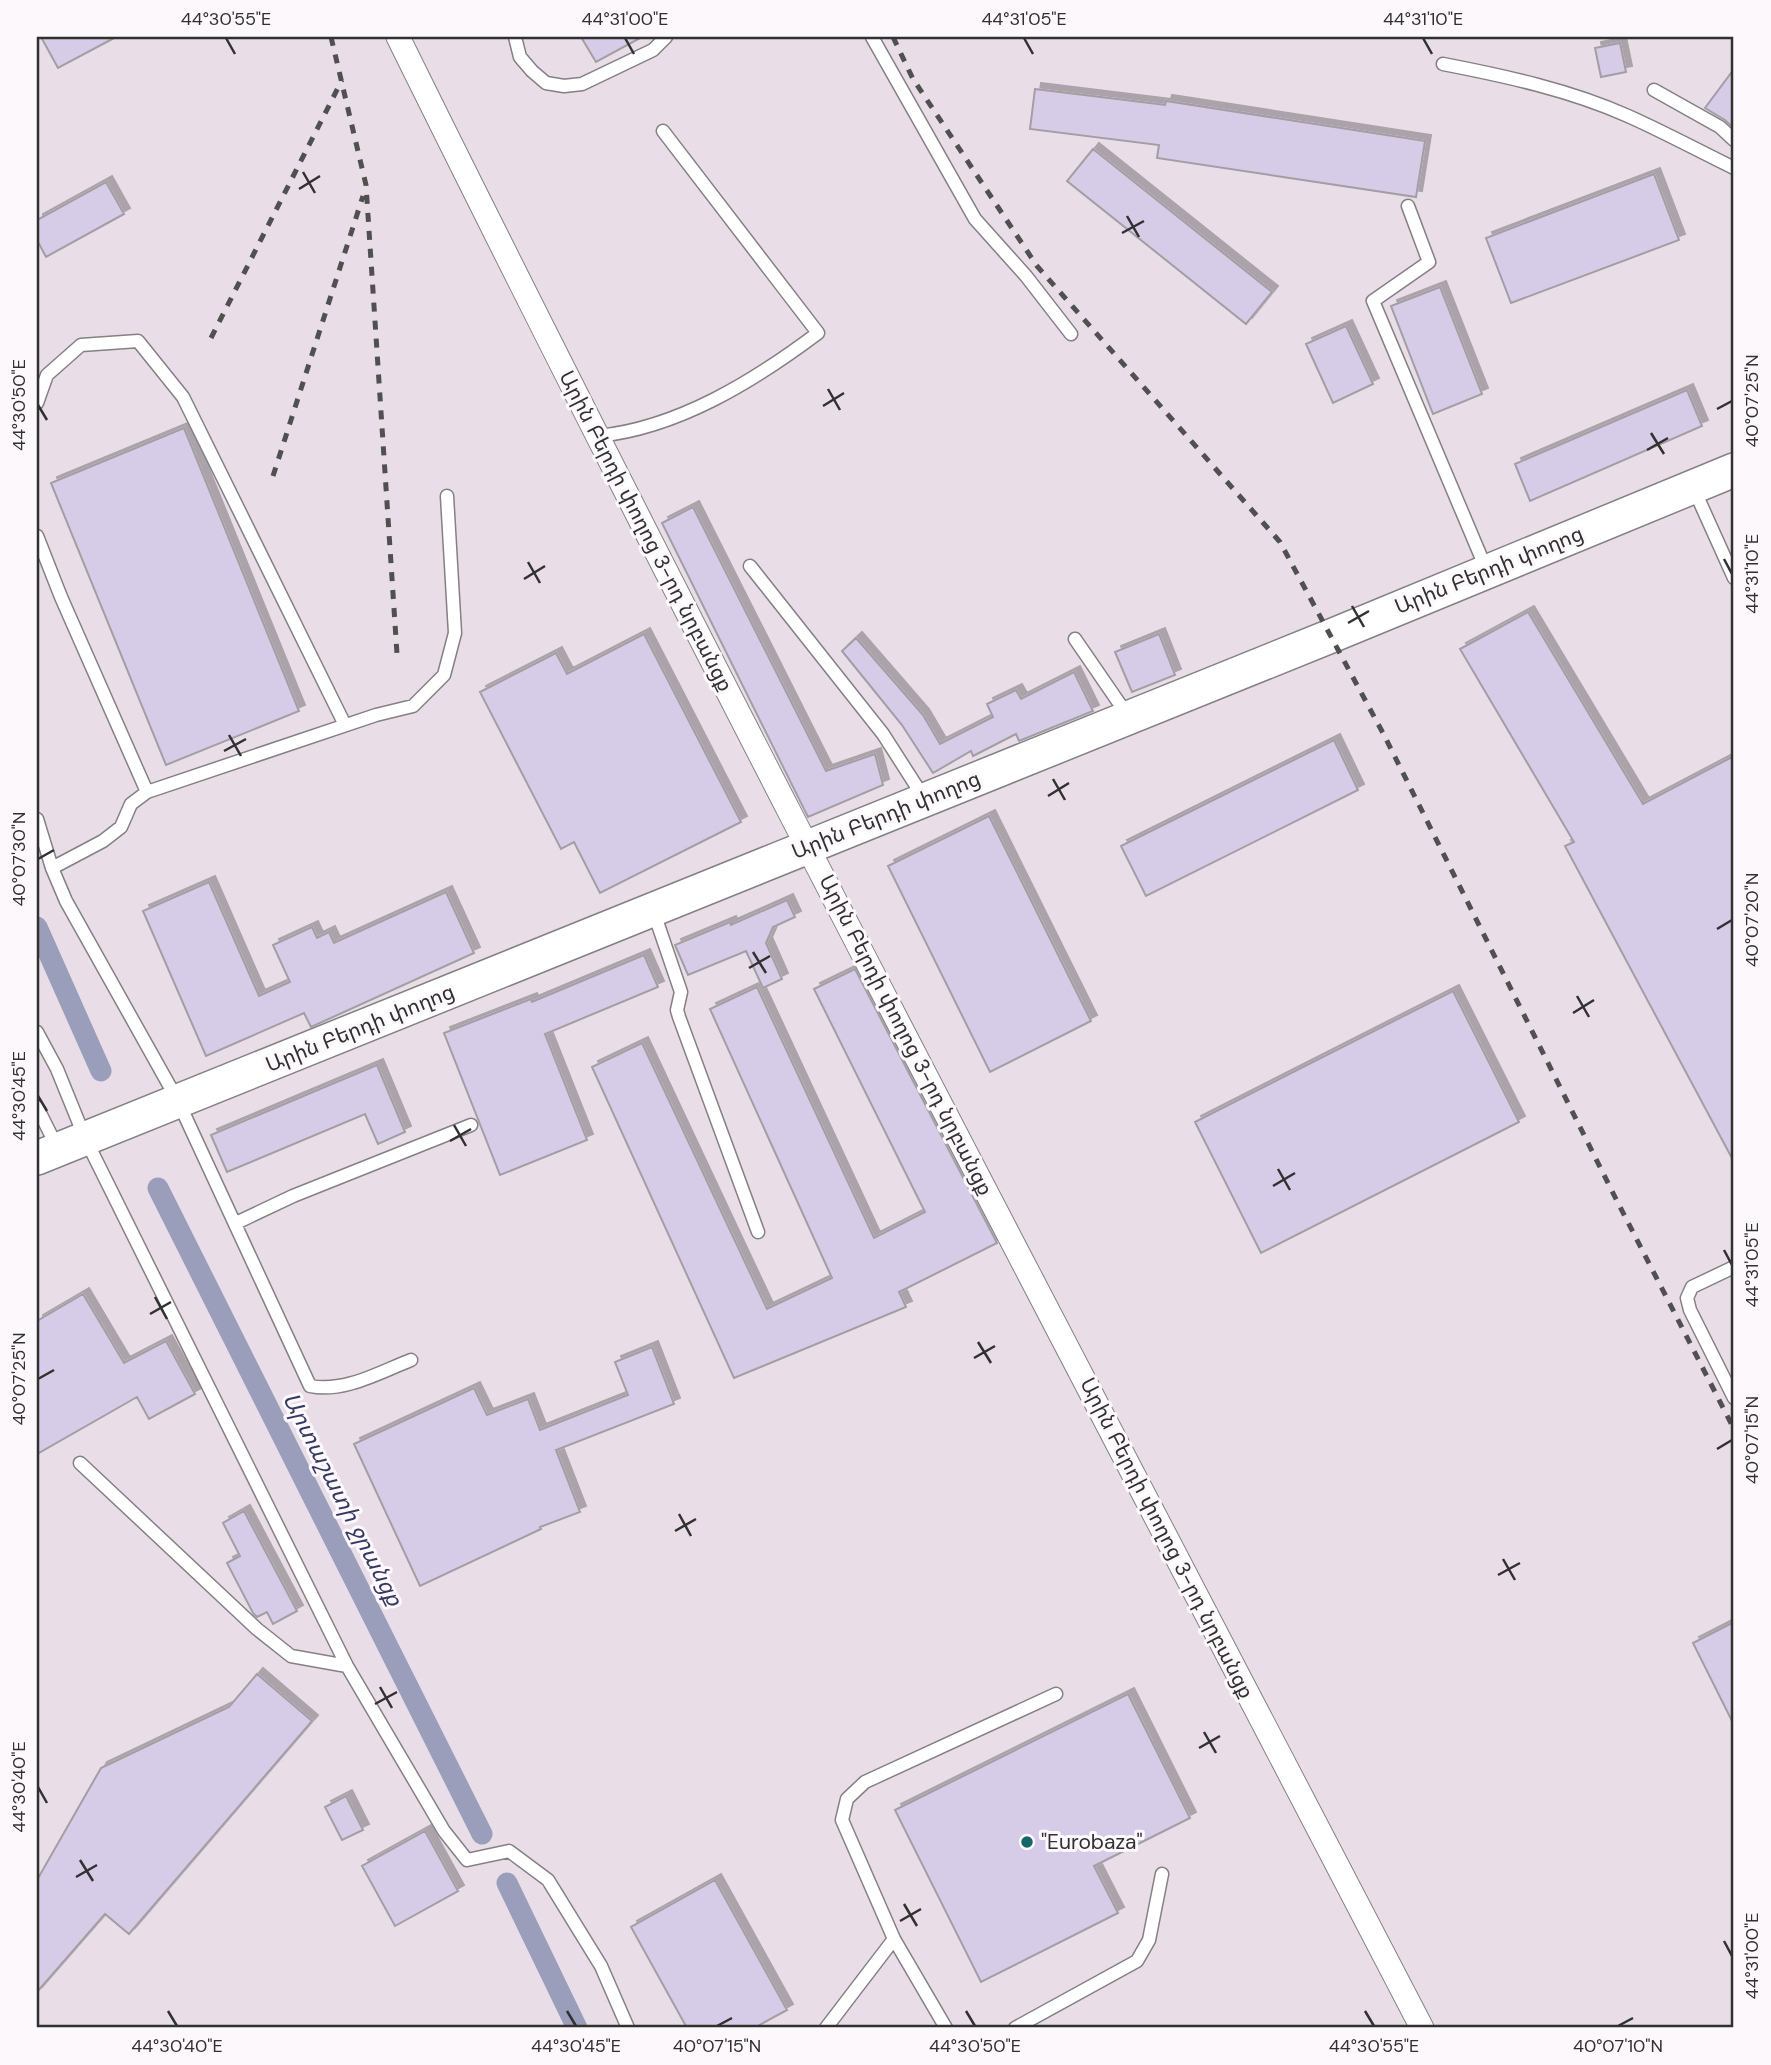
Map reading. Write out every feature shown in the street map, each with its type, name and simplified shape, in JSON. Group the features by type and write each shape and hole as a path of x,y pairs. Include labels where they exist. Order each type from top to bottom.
{"street":[{"name":"Արին Բերդի փողոց 3-րդ նրբանցք","path":"398,37 514,273 808,846 1422,2028"},
{"name":"Արին Բերդի փողոց","path":"60,1149 1734,470"}],"lane":[{"path":"515,37 520,57 532,71 547,83 564,86 582,84 653,50 666,37"},
{"path":"873,37 975,219 1026,276 1071,334"},
{"path":"1443,64 1558,91 1626,116 1734,168"},
{"path":"1654,90 1720,127 1734,140"},
{"path":"598,436 625,433 661,423 718,396 790,354 818,333 663,131"},
{"path":"1408,206 1429,262 1373,301 1488,571"},
{"path":"37,402 47,375 81,345 138,341 183,397 345,725"},
{"path":"1693,486 1734,578"},
{"path":"52,868 103,842 121,827 131,804 147,792 345,725 413,706 444,675 455,633 447,496"},
{"path":"37,536 147,792"},
{"path":"750,566 883,734 925,799"},
{"path":"1075,639 1128,717"},
{"path":"37,819 52,868 66,901 177,1101 310,1385 325,1389 348,1384 411,1360"},
{"path":"653,909 681,992 677,1010 679,1017 758,1231"},
{"path":"37,1032 57,1069 60,1149"},
{"path":"37,1107 346,1666 444,1831 467,1860 509,1851 548,1880 601,1966 628,2028"},
{"path":"236,1223 304,1192 471,1125"},
{"path":"1734,1267 1692,1287 1687,1298 1690,1310 1734,1398"},
{"path":"80,1463 257,1629 291,1656 346,1666"},
{"path":"946,2028 894,1939 842,1820 847,1799 865,1783 1056,1694"},
{"path":"1015,2028 1138,1961 1149,1940 1162,1874"},
{"path":"826,2028 894,1939"}],"shaded area":[{"path":"37,37 1734,37 1734,2028 37,2028"}],"building":[{"path":"41,37 116,37 58,68"},
{"path":"581,37 642,37 596,62"},
{"path":"1620,43 1626,72 1601,77 1595,48"},
{"path":"1734,69 1734,128 1705,108"},
{"path":"1035,89 1165,105 1166,101 1425,141 1416,197 1157,158 1159,145 1030,129"},
{"path":"1093,149 1272,292 1246,324 1067,181"},
{"path":"1654,174 1679,240 1511,303 1486,238"},
{"path":"106,182 124,214 46,257 37,240 37,220"},
{"path":"1440,287 1482,394 1433,414 1391,306"},
{"path":"1346,326 1373,384 1333,403 1306,344"},
{"path":"1687,390 1702,426 1530,501 1515,464"},
{"path":"184,428 299,711 166,765 51,483"},
{"path":"693,507 826,771 875,754 883,785 808,817 662,523"},
{"path":"1528,612 1643,804 1734,756 1734,1162 1565,846 1574,842 1460,649"},
{"path":"644,634 741,822 600,893 574,842 561,849 480,692 556,653 567,674"},
{"path":"1159,634 1175,675 1132,692 1115,652"},
{"path":"856,638 923,715 940,744 993,717 987,704 1016,690 1021,699 1074,672 1093,711 1019,741 1016,734 973,756 971,751 933,773 902,725 842,651"},
{"path":"1334,740 1358,790 1146,896 1121,846"},
{"path":"989,816 1091,1021 990,1072 888,866"},
{"path":"209,882 259,996 290,982 273,945 312,927 317,938 329,932 334,943 446,892 474,953 311,1027 304,1013 206,1056 143,911"},
{"path":"787,900 795,917 773,927 766,943 782,979 763,988 746,951 688,975 675,945 730,922 731,925"},
{"path":"644,955 658,987 545,1034 587,1140 500,1175 444,1033 531,999 532,1002"},
{"path":"855,969 997,1243 899,1292 906,1307 734,1378 592,1067 642,1043 767,1309 832,1278 710,1009 757,987 874,1238 925,1212 814,989"},
{"path":"1453,991 1519,1122 1261,1253 1195,1122"},
{"path":"377,1065 405,1132 378,1144 365,1114 227,1172 211,1135"},
{"path":"83,1294 124,1363 166,1341 195,1394 149,1419 137,1397 37,1454 37,1321"},
{"path":"652,1347 674,1404 556,1450 580,1512 540,1527 541,1529 420,1586 354,1444 474,1388 487,1415 528,1399 540,1430 628,1395 615,1362"},
{"path":"244,1511 297,1611 273,1624 267,1612 257,1617 253,1613 227,1563 240,1556 223,1523"},
{"path":"1734,1622 1734,1725 1693,1643"},
{"path":"257,1674 312,1721 129,1934 105,1914 37,1992 37,1880 101,1768 229,1707"},
{"name":"\"Eurobaza\"","path":"1128,1694 1190,1818 1094,1866 1118,1913 981,1982 895,1810"},
{"path":"346,1796 363,1830 342,1840 325,1807"},
{"path":"425,1831 458,1891 395,1926 362,1866"},
{"path":"715,1880 787,2010 754,2028 687,2028 631,1927"}],"waterway":[{"name":"Արտաշատի ջրանցք","path":"37,927 101,1071"},
{"name":"Արտաշատի ջրանցք","path":"158,1188 482,1834"},
{"name":"Արտաշատի ջրանցք","path":"507,1883 577,2028"}],"railway":[{"path":"331,37 366,185 397,654"},
{"path":"893,37 913,79 1037,266 1280,542 1384,735 1734,1429"},
{"path":"211,338 342,80"},
{"path":"273,476 363,196"}],"place":[{"name":"\"Eurobaza\"","path":"1027,1842"}]}
